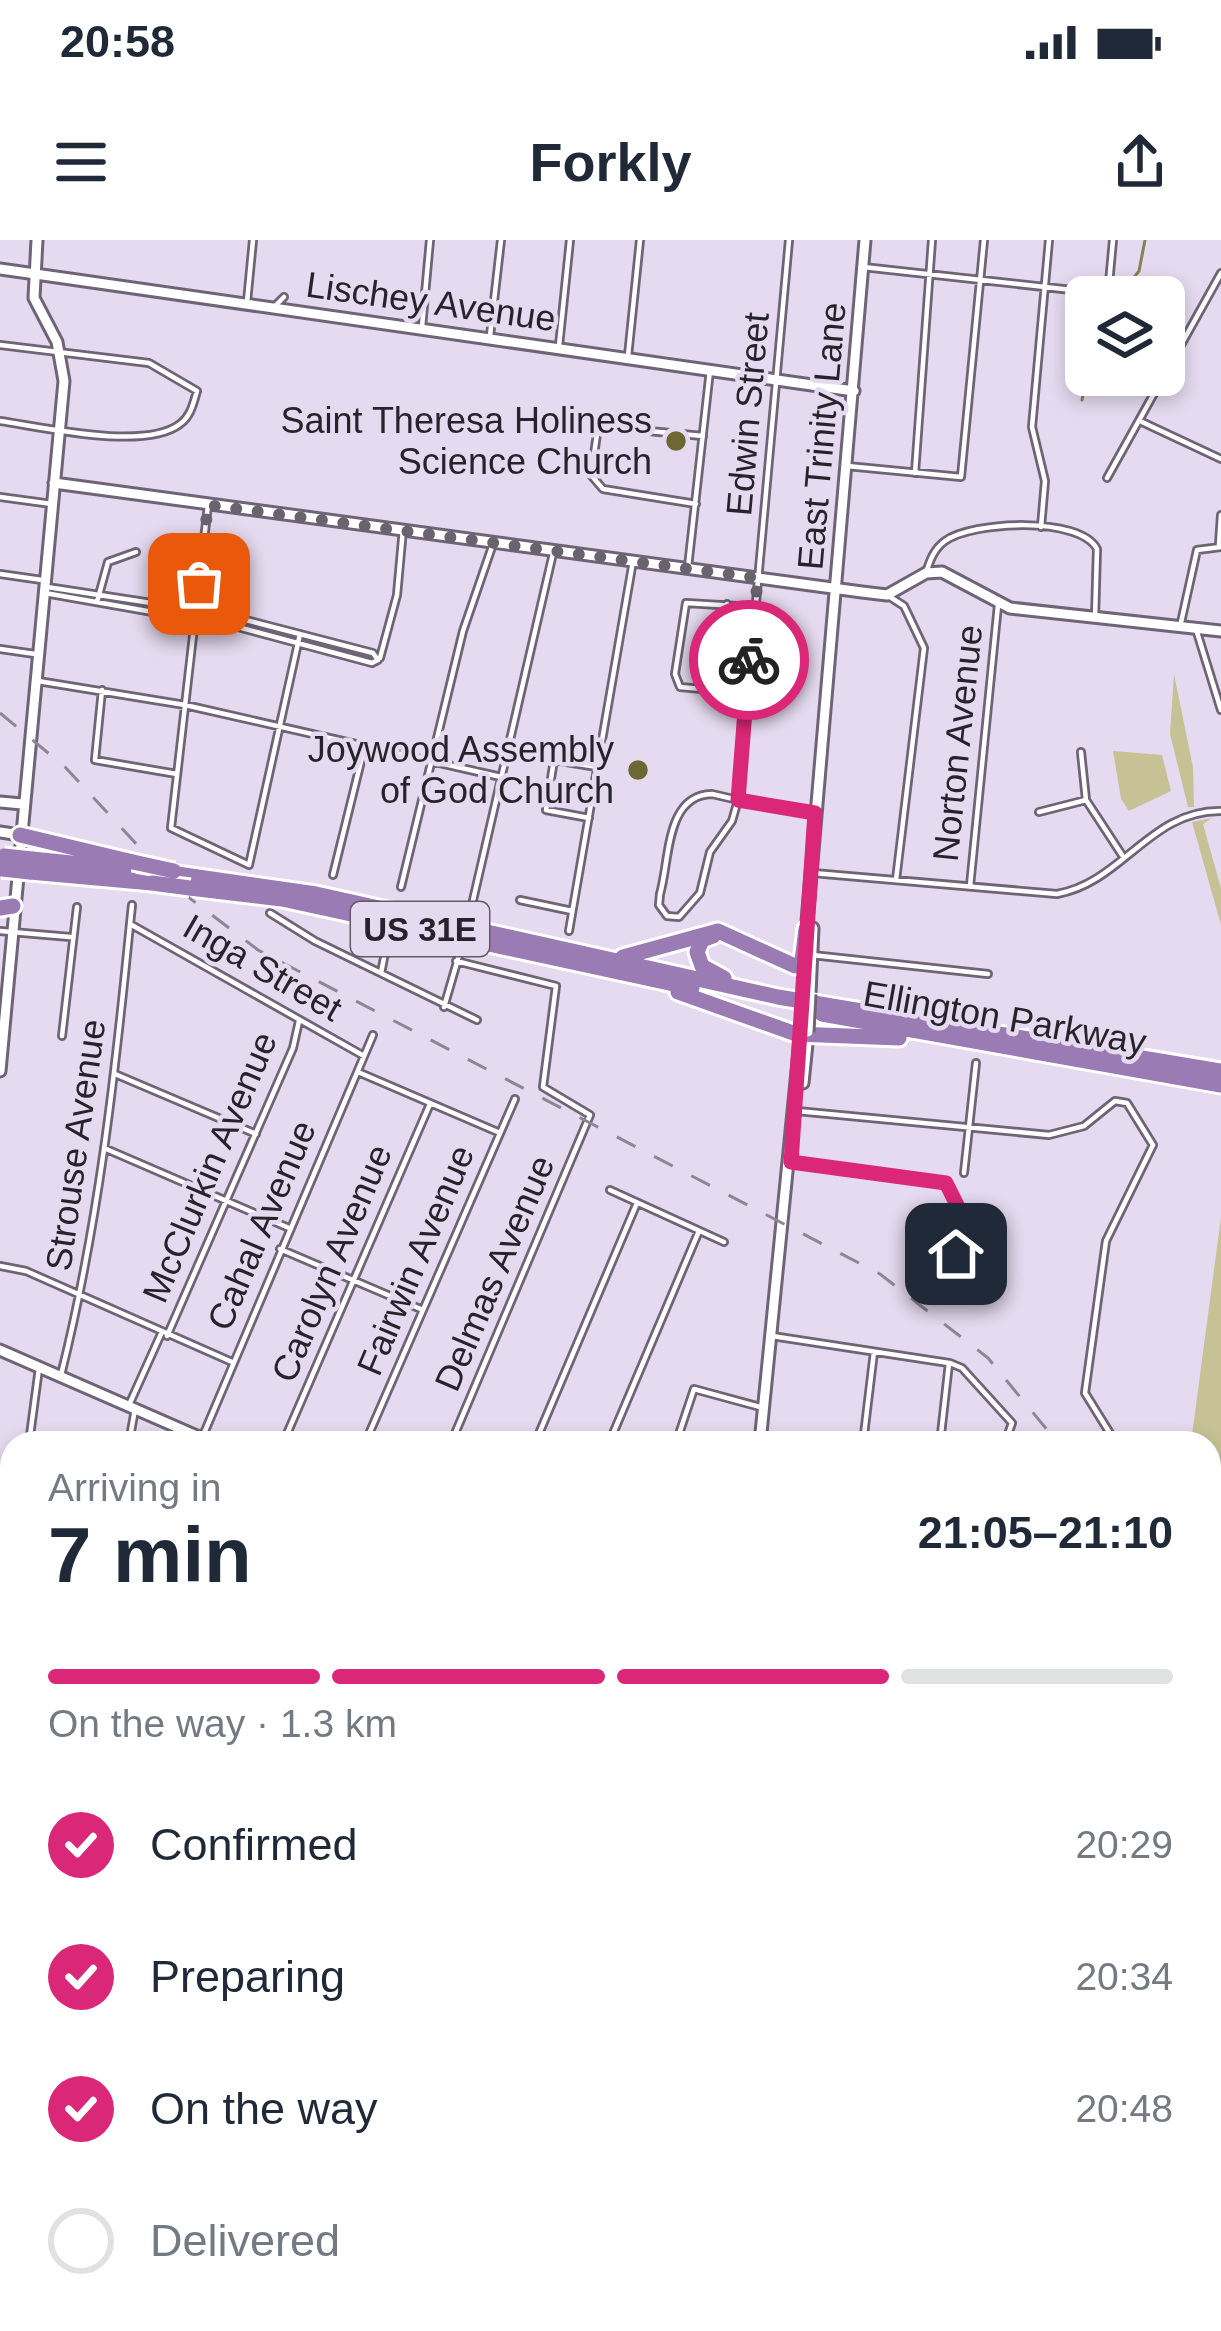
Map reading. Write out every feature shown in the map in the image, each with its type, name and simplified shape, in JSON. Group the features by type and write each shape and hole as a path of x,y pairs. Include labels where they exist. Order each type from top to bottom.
{"highway":[{"path":"7,833 184,877"},
{"name":"Ellington Parkway","path":"2,862 152,883 184,877 316,894 778,997 1221,1071"},
{"name":"Ellington Parkway","path":"31,866 136,866"},
{"name":"Ellington Parkway","path":"184,877 649,980 962,1042 1221,1085"},
{"path":"805,966 808,927"},
{"path":"600,958 646,954 718,931 805,966"},
{"path":"778,997 702,966 699,944 718,935 781,968 805,966"},
{"path":"649,980 804,1033 962,1042"}],"main road":[{"path":"0,1071 13,932 6,909 7,833 22,804 64,381 60,354 36,306 38,240"},
{"name":"East Trinity Lane","path":"808,927 865,240"},
{"name":"Lischey Avenue","path":"0,268 247,302 278,299 422,327 854,391"},
{"path":"54,484 887,595 926,572 955,577 998,605 1221,631"},
{"path":"0,802 22,804"},
{"path":"761,1431 797,1111 805,966"},
{"path":"0,1350 186,1431"}],"street":[{"path":"247,302 254,240"},
{"path":"422,327 430,240"},
{"path":"490,336 501,240"},
{"path":"559,346 570,240"},
{"path":"628,356 640,240"},
{"name":"Edwin Street","path":"738,800 789,240"},
{"path":"915,473 932,240"},
{"path":"847,466 962,477 984,240"},
{"path":"1041,526 1045,481 1032,427 1049,240"},
{"path":"1110,276 1113,240"},
{"path":"863,267 1065,290"},
{"path":"1107,478 1221,273"},
{"path":"0,345 149,363 197,391 189,416 162,434 0,421"},
{"path":"688,568 710,370"},
{"path":"1142,422 1221,459"},
{"path":"696,504 602,489 591,475 597,434 605,427 703,436"},
{"path":"0,497 52,504"},
{"path":"208,505 171,828 249,865 300,634"},
{"path":"1180,627 1197,550 1220,547 1221,515"},
{"path":"926,572 938,547 956,535 1041,526 1074,531 1093,541 1098,556 1095,618"},
{"path":"378,660 397,596 404,529"},
{"path":"401,887 463,631 494,541"},
{"path":"444,1007 554,549"},
{"path":"97,602 108,562 136,552"},
{"path":"202,558 239,563"},
{"path":"569,931 633,561"},
{"path":"0,574 97,602 195,620 371,663 378,660"},
{"path":"44,585 196,610 374,653 378,660"},
{"path":"904,606 907,586"},
{"path":"887,595 904,606 924,648 896,882"},
{"path":"746,692 680,687 675,674 683,606 691,601 754,607"},
{"path":"720,690 727,604"},
{"name":"Norton Avenue","path":"970,887 998,605"},
{"path":"1196,628 1221,710"},
{"path":"0,649 35,654"},
{"path":"33,680 184,704 501,777"},
{"path":"102,690 94,760 177,774"},
{"path":"333,875 365,745"},
{"path":"1082,752 1086,800 1124,856"},
{"path":"589,818 546,810 554,760 598,767"},
{"path":"738,800 732,821 710,852 692,907 679,917 667,916 659,905 676,814 698,795 738,800 815,813"},
{"path":"1039,812 1086,800"},
{"path":"813,873 1072,891 1160,826 1190,813 1221,811"},
{"path":"520,900 572,911"},
{"name":"Strouse Avenue","path":"60,1377 81,1296 104,1148 132,905"},
{"path":"62,1036 77,907"},
{"path":"270,913 380,975 477,1020"},
{"name":"Inga Street","path":"132,924 364,1055"},
{"path":"0,931 70,937"},
{"path":"380,975 387,944"},
{"name":"Delmas Avenue","path":"456,961 556,986 543,1087 590,1115 456,1431"},
{"path":"805,966 988,974"},
{"name":"McClurkin Avenue","path":"130,1431 132,1407 256,1134 299,1019"},
{"name":"Cahal Avenue","path":"205,1431 374,1035"},
{"path":"964,1173 976,1063"},
{"name":"Inga Street","path":"358,1072 500,1133"},
{"path":"115,1074 256,1134"},
{"name":"Fairwin Avenue","path":"370,1431 515,1099"},
{"path":"797,1111 1067,1133 1121,1100 1150,1131 1152,1152 1106,1241 1085,1393 1109,1431"},
{"name":"Carolyn Avenue","path":"288,1431 430,1104"},
{"path":"104,1148 289,1228"},
{"path":"791,1162 946,1183 959,1209 952,1288"},
{"path":"610,1190 724,1242"},
{"path":"540,1431 637,1202"},
{"path":"614,1431 699,1231"},
{"path":"280,1249 423,1310"},
{"path":"0,1266 26,1271 232,1362"},
{"path":"772,1336 962,1368 1012,1423 1009,1431"},
{"path":"864,1431 874,1352"},
{"path":"941,1431 947,1362"},
{"path":"31,1431 39,1367"},
{"path":"680,1431 694,1389 764,1408"}],"shaded area":[{"path":"1174,674 1193,767 1194,807 1188,807 1170,734"},
{"path":"1113,751 1162,755 1171,791 1129,811 1121,799"},
{"path":"1212,818 1203,824 1221,888 1221,925 1192,822"},
{"path":"1221,1217 1221,1431 1193,1431"}],"waterway":[{"path":"1135,276 1145,240"},
{"path":"1082,400 1083,396"}],"railway":[{"path":"0,713 65,767 179,890 258,950 880,1274 988,1358 1048,1431"}],"way so far":[{"path":"199,584 208,505 554,549 758,578 749,660"}],"place":[{"name":"Saint Theresa Holiness Science Church","path":"676,441"},
{"name":"Joywood Assembly of God Church","path":"638,770"}],"route":[{"path":"749,660 738,800 815,813 791,1162 924,1176 946,1183 958,1201 956,1254"}]}
